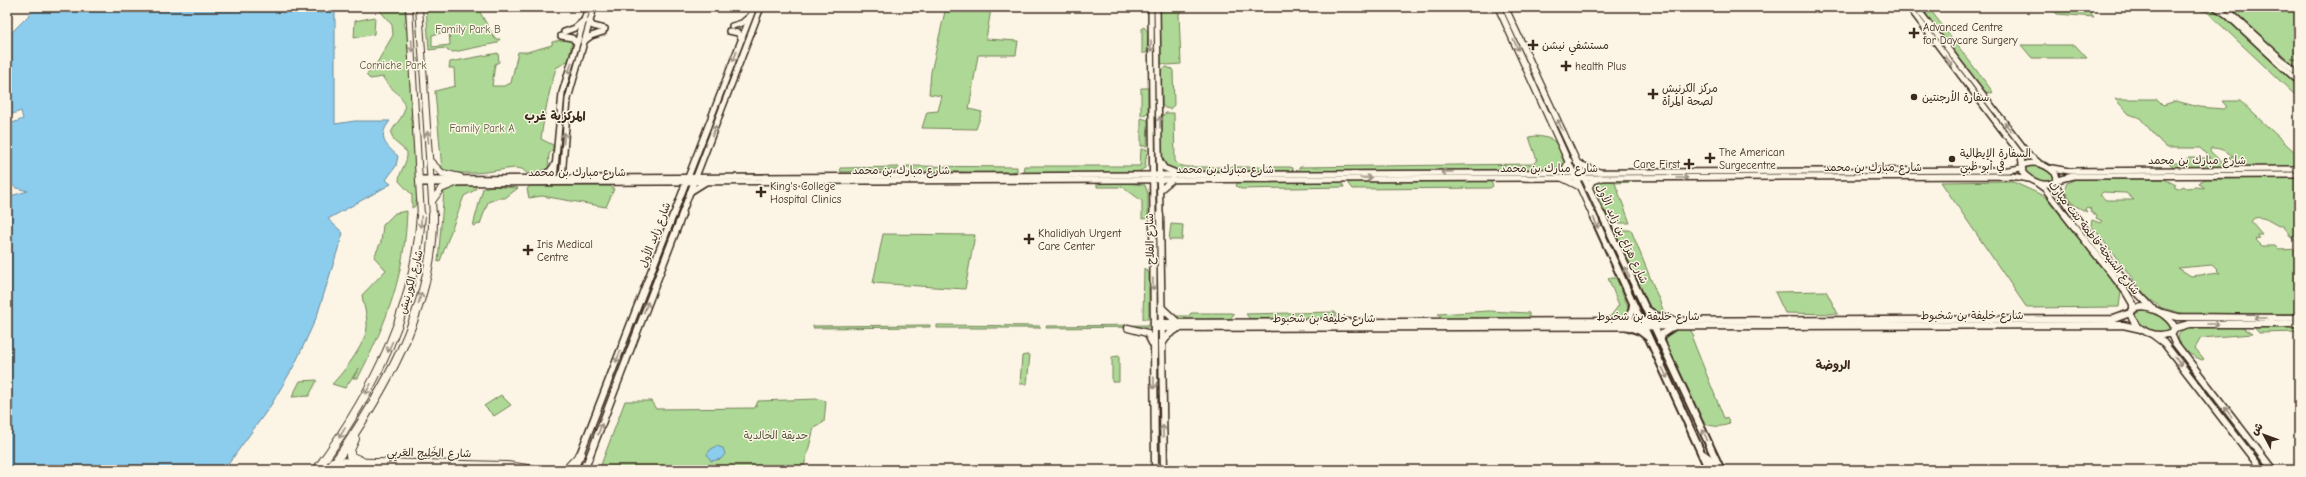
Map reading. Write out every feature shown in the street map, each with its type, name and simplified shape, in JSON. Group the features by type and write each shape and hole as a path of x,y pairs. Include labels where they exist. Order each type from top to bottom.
{"highway":[{"name":"شارع الكورنيش","path":"320,466 377,374 394,338 406,306 420,240 421,182 409,7"},
{"name":"شارع الكورنيش","path":"332,467 360,423 387,376 415,314 428,267 434,216 419,7"},
{"path":"430,161 442,173 459,180"},
{"path":"433,200 441,188 459,180"},
{"path":"421,182 427,185 429,211 434,216"},
{"path":"360,423 350,453 354,459 364,462"},
{"path":"566,470 581,454"},
{"path":"1703,455 1710,460 1715,470"},
{"name":"شارع الخَلِيج العَربِي","path":"332,467 364,462 507,466 534,470"},
{"name":"شارع الخَلِيج العَربِي","path":"320,466 350,470 372,470"}],"main road":[{"path":"562,179 568,99 583,42 588,7"},
{"path":"554,179 562,93 576,42 594,7"},
{"name":"شارع زايد الأول","path":"574,470 754,7"},
{"name":"شارع زايد الأول","path":"586,468 688,194 761,7"},
{"name":"شارع الفلاح","path":"1151,7 1155,470"},
{"path":"1508,7 1508,14"},
{"path":"1911,7 1922,16 2030,156 2046,166"},
{"path":"1911,7 2021,155 2022,166"},
{"path":"1920,7 1922,16"},
{"path":"2215,7 2230,8 2233,15 2299,75"},
{"path":"2215,7 2227,15 2299,82"},
{"name":"شارع الفلاح","path":"1158,8 1164,470"},
{"name":"شارع هزاع بن زايد الأول","path":"1499,8 1508,14 1572,161 1574,175 1709,470"},
{"name":"شارع هزاع بن زايد الأول","path":"1499,8 1572,161 1582,175 1721,470"},
{"path":"742,39 739,34 730,28 742,23 751,16"},
{"path":"583,42 591,36 604,30 594,26 586,20"},
{"path":"576,42 563,34 586,20"},
{"path":"1160,161 1167,170 1195,174"},
{"path":"1556,172 1565,169 1572,161 1600,175 1592,181 1588,189"},
{"path":"1134,176 1144,171 1152,163"},
{"name":"شارع مبارك بن محمد","path":"1600,175 2008,170 2029,163 2069,171 2299,169"},
{"path":"536,177 550,171 555,164"},
{"path":"676,176 694,164"},
{"name":"شارع الشيخة فاطمة بنت مبارك","path":"2022,166 2023,173 2045,189 2126,292 2133,304 2132,320 2141,328"},
{"name":"شارع الشيخة فاطمة بنت مبارك","path":"2046,166 2056,174 2056,190 2079,222 2140,298 2153,309"},
{"path":"699,168 704,172 719,176"},
{"name":"شارع مبارك بن محمد","path":"421,182 431,180 554,179 667,181 719,176 1152,177 1195,174 1556,172 1574,175 2012,176 2048,184 2072,176 2299,175"},
{"name":"شارع مبارك بن محمد","path":"1159,176 1173,179 1562,178 1574,175"},
{"name":"شارع مبارك بن محمد","path":"562,179 676,176 687,179"},
{"name":"شارع مبارك بن محمد","path":"695,179 710,181 1134,176"},
{"path":"1134,176 1152,189"},
{"name":"شارع مبارك بن محمد","path":"459,180 536,177 554,179"},
{"path":"1562,178 1572,181 1580,187"},
{"path":"1160,190 1173,179"},
{"path":"667,181 677,185 682,190"},
{"path":"688,194 699,185 710,181"},
{"path":"1633,304 1632,315 1624,324 1640,331 1648,338"},
{"name":"شارع خليفة بن شخبوط","path":"1673,324 2114,319 2143,307 2153,309"},
{"path":"1162,308 1171,318 1182,325 1171,332 1162,344"},
{"path":"1644,308 1656,316 1673,324 1662,334 1660,342"},
{"path":"2153,309 2178,317 2299,318"},
{"path":"2162,313 2171,320 2175,343 2273,470"},
{"name":"شارع خليفة بن شخبوط","path":"1154,326 1651,323 2123,325 2141,328"},
{"path":"2152,334 2163,336 2189,324 2299,324"},
{"path":"1128,328 1147,333 1153,344"},
{"path":"2141,328 2164,343 2262,470"}],"green space":[{"name":"Corniche Park","path":"377,7 405,7 406,21 404,24 407,31 412,114 410,118 413,125 417,198 415,206 412,208 412,195 399,181 407,152 394,141 391,133 403,114 404,103 383,77 370,79 366,75 374,68 393,35 392,25"},
{"name":"Family Park B","path":"426,7 477,7 495,39 500,39 497,43 454,52 448,51 445,48 429,50","holes":["449,31 450,45 432,47 432,35"]},
{"path":"946,7 996,7 991,9 986,39 1018,41 1016,55 978,55 969,109 982,112 976,129 922,128 927,112 938,111 942,96 929,94 931,72"},
{"path":"1161,7 1259,7 1183,9 1179,14 1181,64 1167,65 1161,63 1159,25"},
{"path":"1923,7 1964,7 1963,9 1936,9 1932,12 1993,92 1992,93 1984,92 1930,22"},
{"path":"2051,7 2086,7 2094,17 2057,14"},
{"path":"2172,7 2210,7 2220,11 2299,84 2299,94 2294,94 2207,12 2192,9 2176,10"},
{"path":"2237,7 2299,7 2299,26 2293,29 2299,32 2299,59 2291,59 2299,60 2299,71 2237,14 2235,11"},
{"path":"375,17 374,34 354,38 355,21"},
{"path":"1144,27 1148,32 1147,53 1142,53 1142,28"},
{"name":"Family Park A","path":"565,39 572,41 569,60 556,68 547,104 541,139 553,145 553,150 549,154 548,170 543,173 528,174 522,169 514,168 469,173 442,170 435,91 455,86 454,68 449,68 450,62 498,53 499,62 495,64 492,86 504,86 511,83 518,52 527,52 552,45 552,42"},
{"path":"2021,45 2075,45 2087,58 2032,58"},
{"path":"1166,67 1172,69 1173,71 1174,105 1170,109 1165,108 1162,105 1161,70"},
{"path":"1141,88 1148,88 1148,113 1141,116"},
{"path":"2115,99 2157,99 2163,105 2176,101 2199,107 2224,109 2227,107 2222,101 2240,101 2299,156 2299,168 2239,167 2229,157 2233,156 2220,149 2211,148 2210,151 2227,167 2175,168 2169,163 2189,163 2186,159 2189,158 2210,158 2200,148 2166,148 2140,118 2129,114"},
{"path":"1166,113 1174,113 1175,161 1179,165 1187,167 1290,167 1293,168 1293,171 1170,170 1163,159 1161,145 1162,116"},
{"path":"1141,118 1148,120 1147,146 1141,146"},
{"path":"1535,136 1549,139 1556,144 1559,148 1565,166 1558,171 1300,172 1298,170 1300,167 1533,164 1537,160 1529,137"},
{"path":"1141,149 1147,149 1145,168 1138,172 1023,173 1024,166 1140,166"},
{"path":"2029,164 2046,167 2055,177 2053,182 2042,182 2026,175 2024,167"},
{"path":"906,166 1017,167 1017,171 1008,173 911,171"},
{"path":"899,167 897,170 841,172 840,168"},
{"path":"2299,178 2299,242 2288,235 2291,235 2283,226 2276,225 2267,219 2254,218 2251,222 2262,235 2257,235 2260,238 2255,239 2262,246 2275,246 2279,250 2299,249 2299,314 2184,314 2162,308 2147,297 2091,225 2092,220 2100,223 2102,221 2096,218 2097,216 2090,211 2091,209 2087,207 2085,209 2087,212 2074,205 2064,190 2067,183 2076,179 2164,179 2176,185 2174,187 2178,189 2184,186 2186,188 2204,188 2199,184 2201,181 2206,179","holes":["2103,192 2126,193 2134,200 2106,200 2100,195","2212,265 2220,273 2191,276 2178,268"]},
{"path":"1623,179 1631,182 1615,183 1630,223 1609,223 1592,189 1592,184 1597,181"},
{"path":"1239,180 1341,181 1344,187 1241,189 1236,186"},
{"path":"1490,180 1493,186 1490,188 1352,189 1348,184 1351,181"},
{"path":"1108,181 1145,185 1148,194 1148,218 1142,219 1142,201 1123,187 1097,187 1097,184"},
{"path":"2011,181 2046,197 2121,292 2119,307 2027,308 1941,182"},
{"path":"476,185 475,190 464,196 440,261 438,262 444,190 450,187"},
{"path":"492,186 518,188 505,198 499,198 488,202 480,224 473,226 483,188"},
{"path":"530,186 610,186 614,189 606,207 542,196 529,198 527,189"},
{"path":"407,211 403,256 393,298 378,337 358,378 353,378 359,368 345,388 332,384 355,355 367,330 362,295 386,270 374,257 381,242 383,225 395,213"},
{"path":"1171,224 1183,225 1182,240 1169,240"},
{"path":"1614,230 1631,230 1666,317 1660,316 1649,309 1613,235"},
{"path":"883,234 975,235 965,289 873,283"},
{"path":"1144,268 1149,273 1149,319 1143,319"},
{"path":"1608,278 1616,278 1630,311 1625,316 1610,317 1619,305"},
{"path":"1826,291 1838,314 1785,313 1775,292"},
{"path":"2142,310 2160,314 2171,326 2171,330 2166,332 2155,332 2144,327 2140,324 2135,314"},
{"path":"1489,311 1529,313 1529,317 1444,319 1438,314"},
{"path":"1335,312 1337,315 1332,318 1250,319 1246,314"},
{"path":"1191,313 1234,314 1230,319 1176,320 1174,316 1189,316"},
{"path":"930,325 930,327 813,328 813,326"},
{"path":"937,325 1040,326 1040,328 937,328"},
{"path":"1150,325 1150,327 1046,328 1046,326"},
{"path":"2253,326 2299,326 2299,332 2259,333"},
{"path":"2189,327 2241,327 2252,334 2201,338 2195,348 2204,359 2202,360 2193,356 2180,345 2178,336 2182,330"},
{"path":"1686,328 1691,331 1694,336 1692,338 1724,418 1728,419 1729,424 1713,426 1706,424 1700,419 1662,341 1667,331"},
{"path":"1030,355 1027,384 1020,384 1022,356"},
{"path":"1119,356 1119,382 1112,382 1112,357"},
{"path":"317,380 309,396 292,397 300,381"},
{"path":"501,395 511,405 494,416 484,406"},
{"name":"حديقة الخالدية","path":"818,399 826,401 824,422 814,428 803,470 599,470 625,401 651,401 656,409 755,408 758,401"}],"water":[{"path":"37,7 335,7 335,124 355,121 390,121 383,136 389,148 398,156 396,166 386,180 391,184 328,219 343,233 317,316 295,364 271,405 224,470 7,470 7,197 28,191 16,188 10,183 11,168 7,160 7,125 23,119 21,111 7,116 7,37"},
{"path":"716,446 723,448 725,454 721,459 711,461 707,454"}],"place":[{"name":"Advanced Centre for Daycare Surgery","path":"1914,33"},
{"name":"مستشفي نيشن","path":"1533,45"},
{"name":"health Plus","path":"1566,66"},
{"name":"مركز الكرنيش لصحة المرأة","path":"1653,94"},
{"name":"سفارة الأرجنتين","path":"1914,97"},
{"name":"The American Surgecentre","path":"1710,158"},
{"name":"السفارة الإيطالية في أبو ظبي","path":"1952,159"},
{"name":"Care First","path":"1689,164"},
{"name":"King's College Hospital Clinics","path":"761,192"},
{"name":"Khalidiyah Urgent Care Center","path":"1029,239"},
{"name":"Iris Medical Centre","path":"528,250"}],"district":[{"name":"المركزية غرب","path":"555,116"},
{"name":"الروضة","path":"1833,365"}]}
